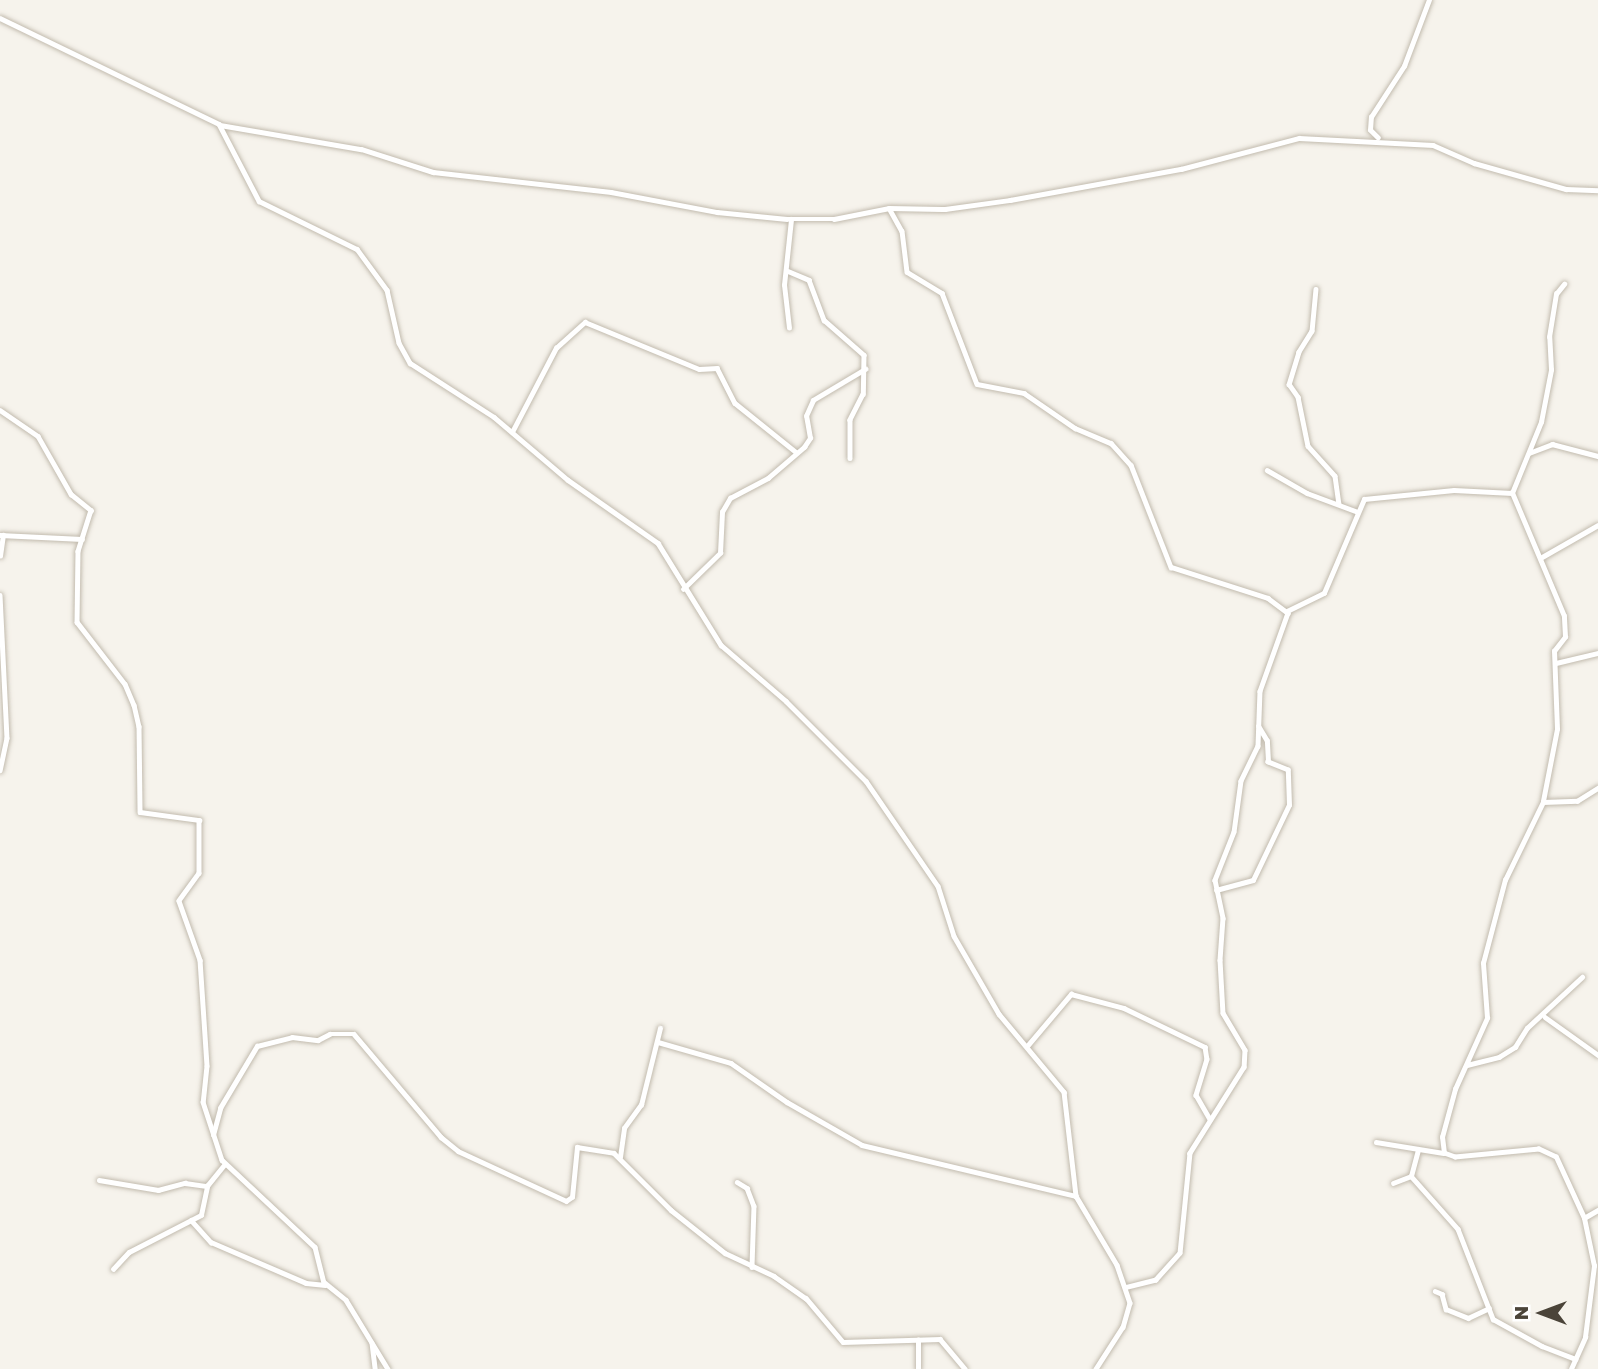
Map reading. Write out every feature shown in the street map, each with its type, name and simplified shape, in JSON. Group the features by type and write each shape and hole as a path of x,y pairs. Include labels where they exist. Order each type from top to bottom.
{"street":[{"path":"1380,139 1370,130 1371,117 1404,66 1429,0"},
{"path":"1,20 219,124 361,149 433,172 791,219 848,218 889,208 945,209 1102,185 1286,139 1380,139 1433,145 1474,163 1566,189 1598,190"},
{"path":"219,124 259,201 357,249 387,290 399,342 410,363 512,432 568,480 658,543 683,589 707,618 721,645 786,701 866,781 938,886 954,936 976,967 992,1002 1066,1097 1076,1196 1127,1287 1127,1317 1096,1369"},
{"path":"889,208 902,231 908,272 942,293 977,384 1024,393 1075,428 1118,448 1131,465 1158,541 1175,569 1268,598 1287,611"},
{"path":"789,328 784,285 788,271 791,219"},
{"path":"788,271 809,280 820,314 858,347 865,369 863,394 850,420 850,458"},
{"path":"1444,1153 1442,1131 1466,1065 1487,1018 1483,963 1496,904 1543,802 1557,729 1555,649 1566,634 1564,616 1542,557 1512,493 1528,454 1550,377 1548,341 1556,294 1563,284"},
{"path":"1316,289 1312,331 1297,355 1289,384 1298,397 1308,446 1335,476 1339,504"},
{"path":"512,432 556,348 585,322 699,369 716,368 735,402 796,452"},
{"path":"683,589 720,553 722,512 730,498 768,478 810,438 806,416 813,400 865,369"},
{"path":"0,410 38,436 71,494 91,510 77,557 77,622 125,684 134,705 139,726 140,812 199,820 199,873 179,901 200,960 207,1066 203,1093 213,1137 225,1164 315,1247 327,1285"},
{"path":"1528,454 1552,444 1598,457"},
{"path":"1268,470 1357,512"},
{"path":"1287,611 1324,593 1364,499 1469,489 1512,493"},
{"path":"1542,557 1598,525"},
{"path":"0,555 1,535 82,539"},
{"path":"0,595 7,738 0,769"},
{"path":"1127,1287 1156,1280 1180,1253 1186,1171 1195,1139 1241,1074 1245,1055 1223,1013 1220,960 1223,918 1216,890 1218,867 1234,832 1241,781 1255,755 1260,691 1272,652 1287,625 1287,611"},
{"path":"1556,663 1598,653"},
{"path":"1216,890 1253,880 1289,805 1288,770 1268,762 1266,741 1257,724"},
{"path":"1543,802 1577,802 1598,788"},
{"path":"1466,1065 1499,1057 1545,1017 1583,977"},
{"path":"1028,1045 1071,994 1124,1007 1205,1047 1207,1059 1196,1095 1210,1119"},
{"path":"1545,1017 1598,1055"},
{"path":"620,1157 624,1128 641,1105 660,1028"},
{"path":"213,1137 220,1108 257,1046 292,1037 318,1041 330,1034 354,1034 445,1142 489,1167 569,1201 577,1147 620,1157 671,1210 725,1253 806,1298 843,1342 944,1340 965,1369"},
{"path":"658,1042 731,1063 790,1105 862,1145 1076,1196"},
{"path":"1376,1142 1468,1157 1550,1151 1584,1218 1594,1271 1586,1332 1571,1369"},
{"path":"1411,1176 1418,1150"},
{"path":"113,1269 129,1252 205,1210 207,1186 225,1164"},
{"path":"1393,1183 1411,1176"},
{"path":"1411,1176 1456,1225 1493,1319 1576,1359"},
{"path":"99,1180 158,1190 194,1182 207,1186"},
{"path":"737,1181 747,1188 754,1206 752,1267"},
{"path":"1584,1218 1598,1210"},
{"path":"191,1220 211,1242 306,1283 327,1285 346,1300 388,1369"},
{"path":"1435,1291 1442,1294 1446,1309 1468,1318 1489,1308"},
{"path":"918,1340 918,1369"},
{"path":"372,1342 375,1369"}]}
